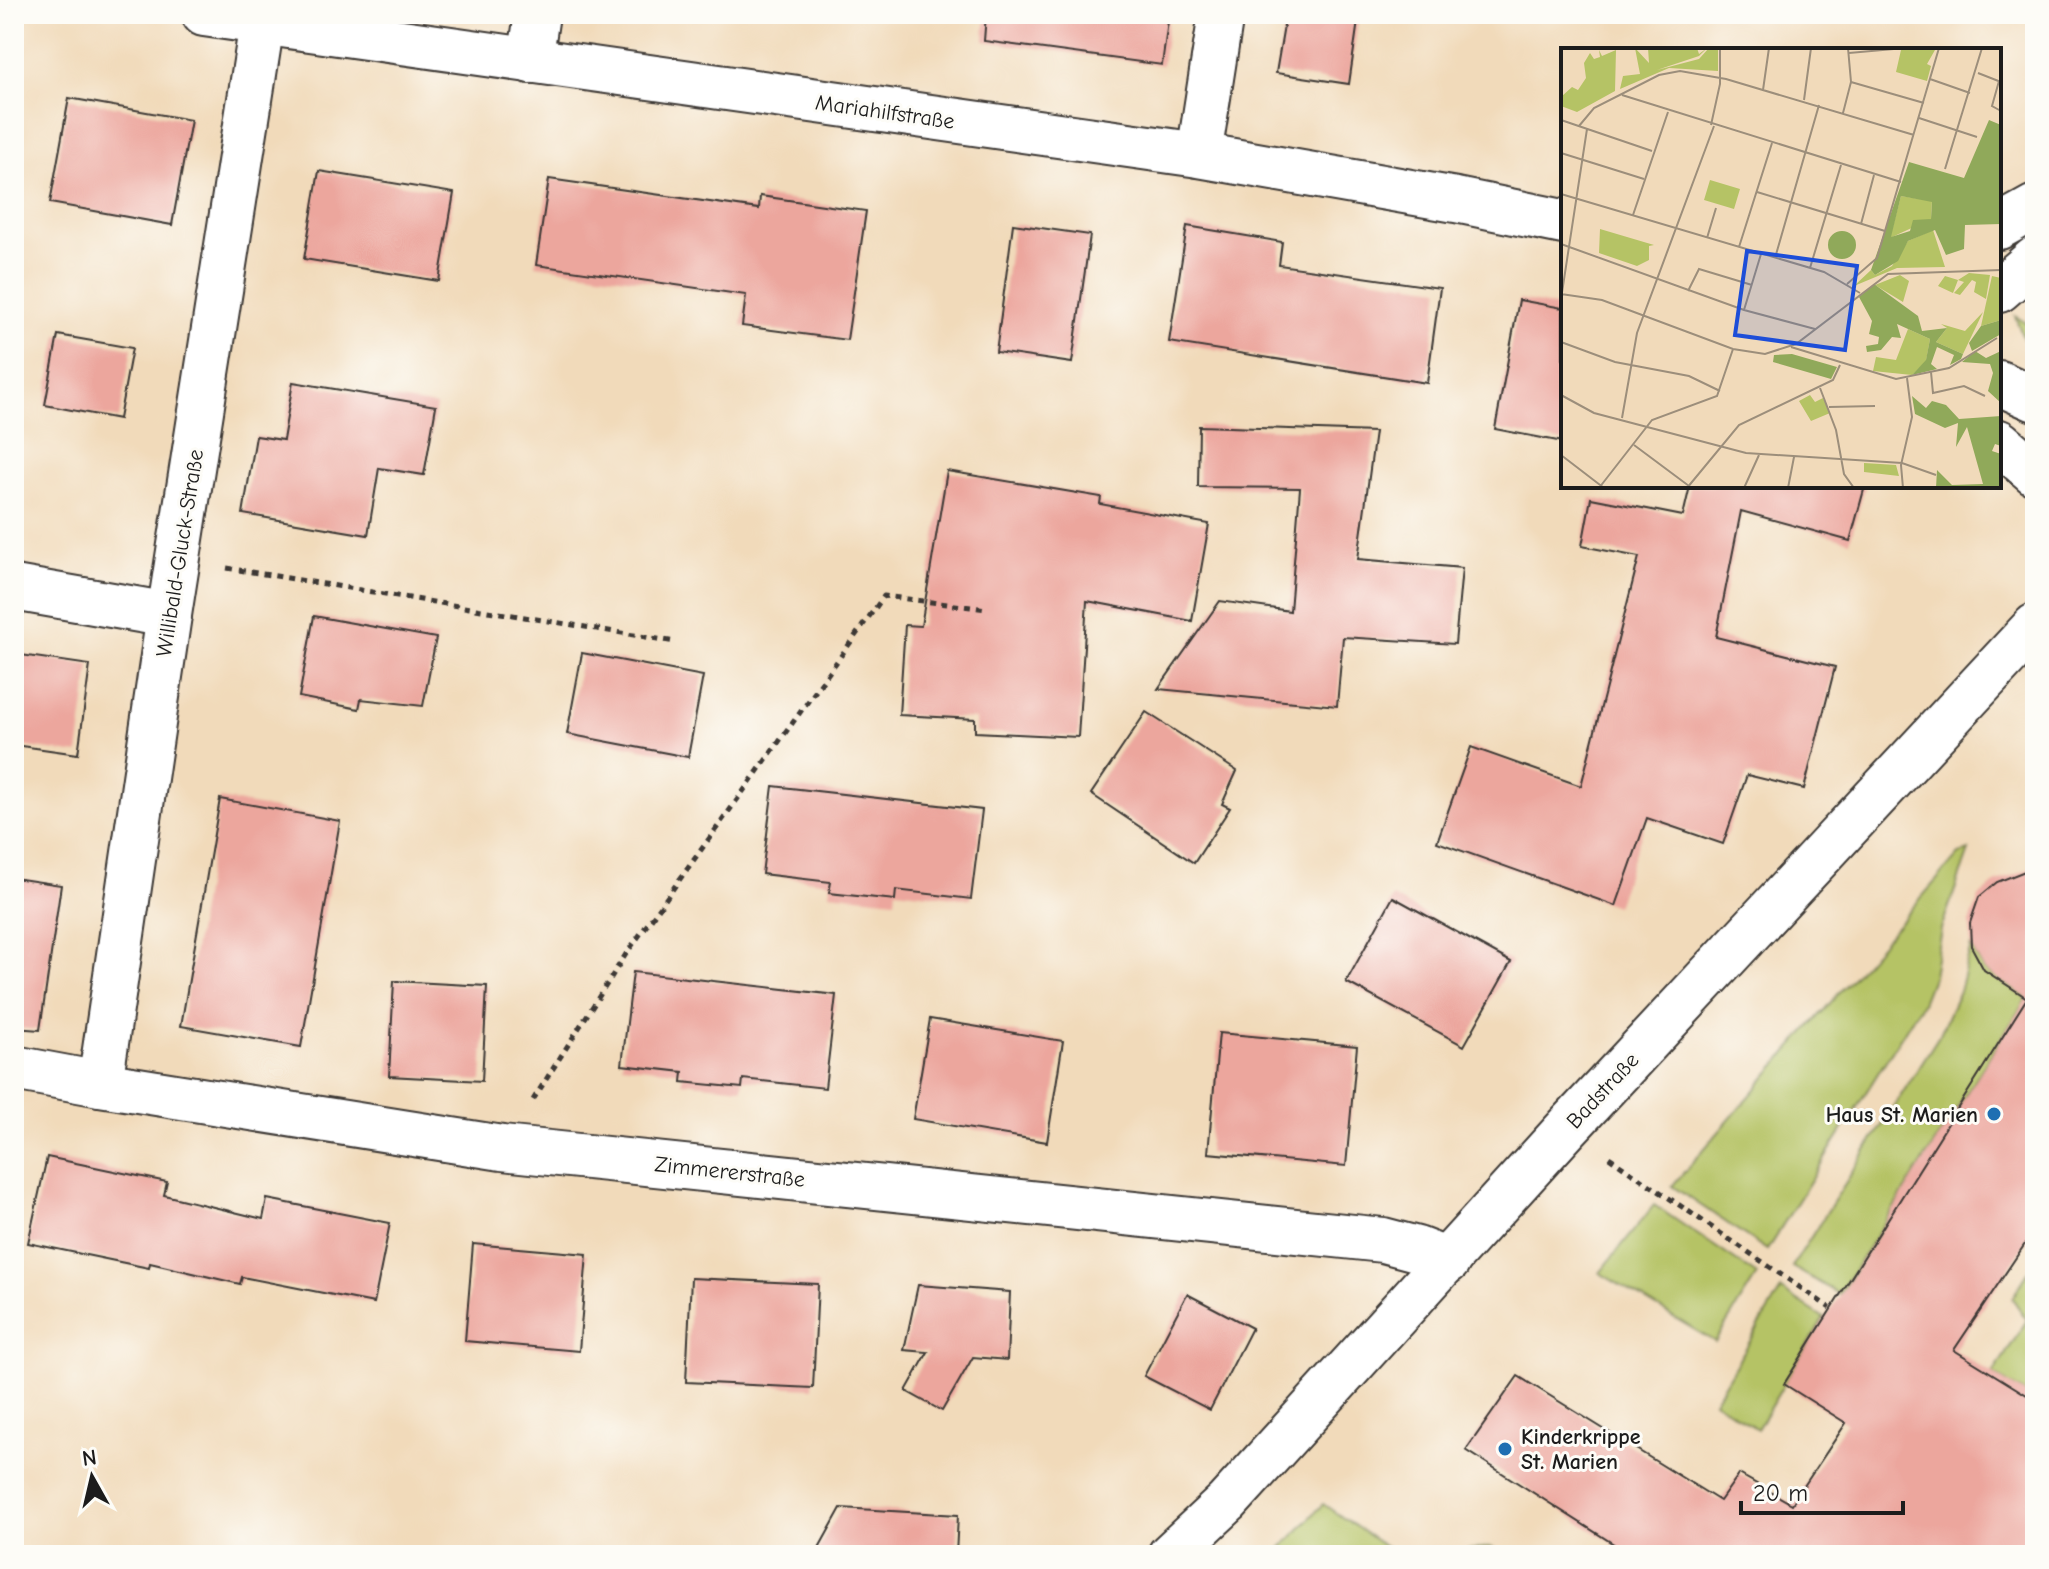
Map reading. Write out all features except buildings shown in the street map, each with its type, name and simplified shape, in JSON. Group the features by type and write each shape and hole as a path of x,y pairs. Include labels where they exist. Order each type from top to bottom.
{"street":[{"name":"Mariahilfstraße","path":"204,14 1199,155 1561,222"},
{"path":"530,61 537,14"},
{"path":"1199,155 1221,14"},
{"name":"Willibald-Gluck-Straße","path":"100,1084 169,615 262,23"},
{"path":"2001,226 2035,207"},
{"path":"2001,288 2035,259"},
{"path":"2001,384 2035,399"},
{"path":"2001,444 2035,473"},
{"path":"14,588 169,615"},
{"name":"Badstraße","path":"1170,1555 1227,1502 1567,1128 2035,626"},
{"name":"Zimmererstraße","path":"14,1068 502,1148 1383,1240 1448,1261"}],"path":[{"path":"178,560 676,642"},
{"path":"502,1148 626,954 884,596 986,609"},
{"path":"1567,1128 1830,1308"}],"green space":[{"path":"2015,316 2035,328 2035,359 2027,347"},
{"path":"1969,851 1941,929 1933,975 1922,1003 1767,1250 1672,1186 1959,854"},
{"path":"1971,946 1984,970 2027,998 1839,1294 1792,1267 1940,1034 1959,991"},
{"path":"1654,1205 1757,1275 1715,1342 1600,1273"},
{"path":"2035,1262 2035,1400 1993,1374 2027,1320 2012,1298"},
{"path":"1781,1290 1824,1318 1757,1429 1714,1401"},
{"path":"1323,1504 1397,1555 1275,1555"},
{"path":"1490,1547 1506,1555 1431,1555"}],"place":[{"name":"Haus St. Marien","path":"1994,1114"},
{"name":"Kinderkrippe St. Marien","path":"1505,1449"}]}
